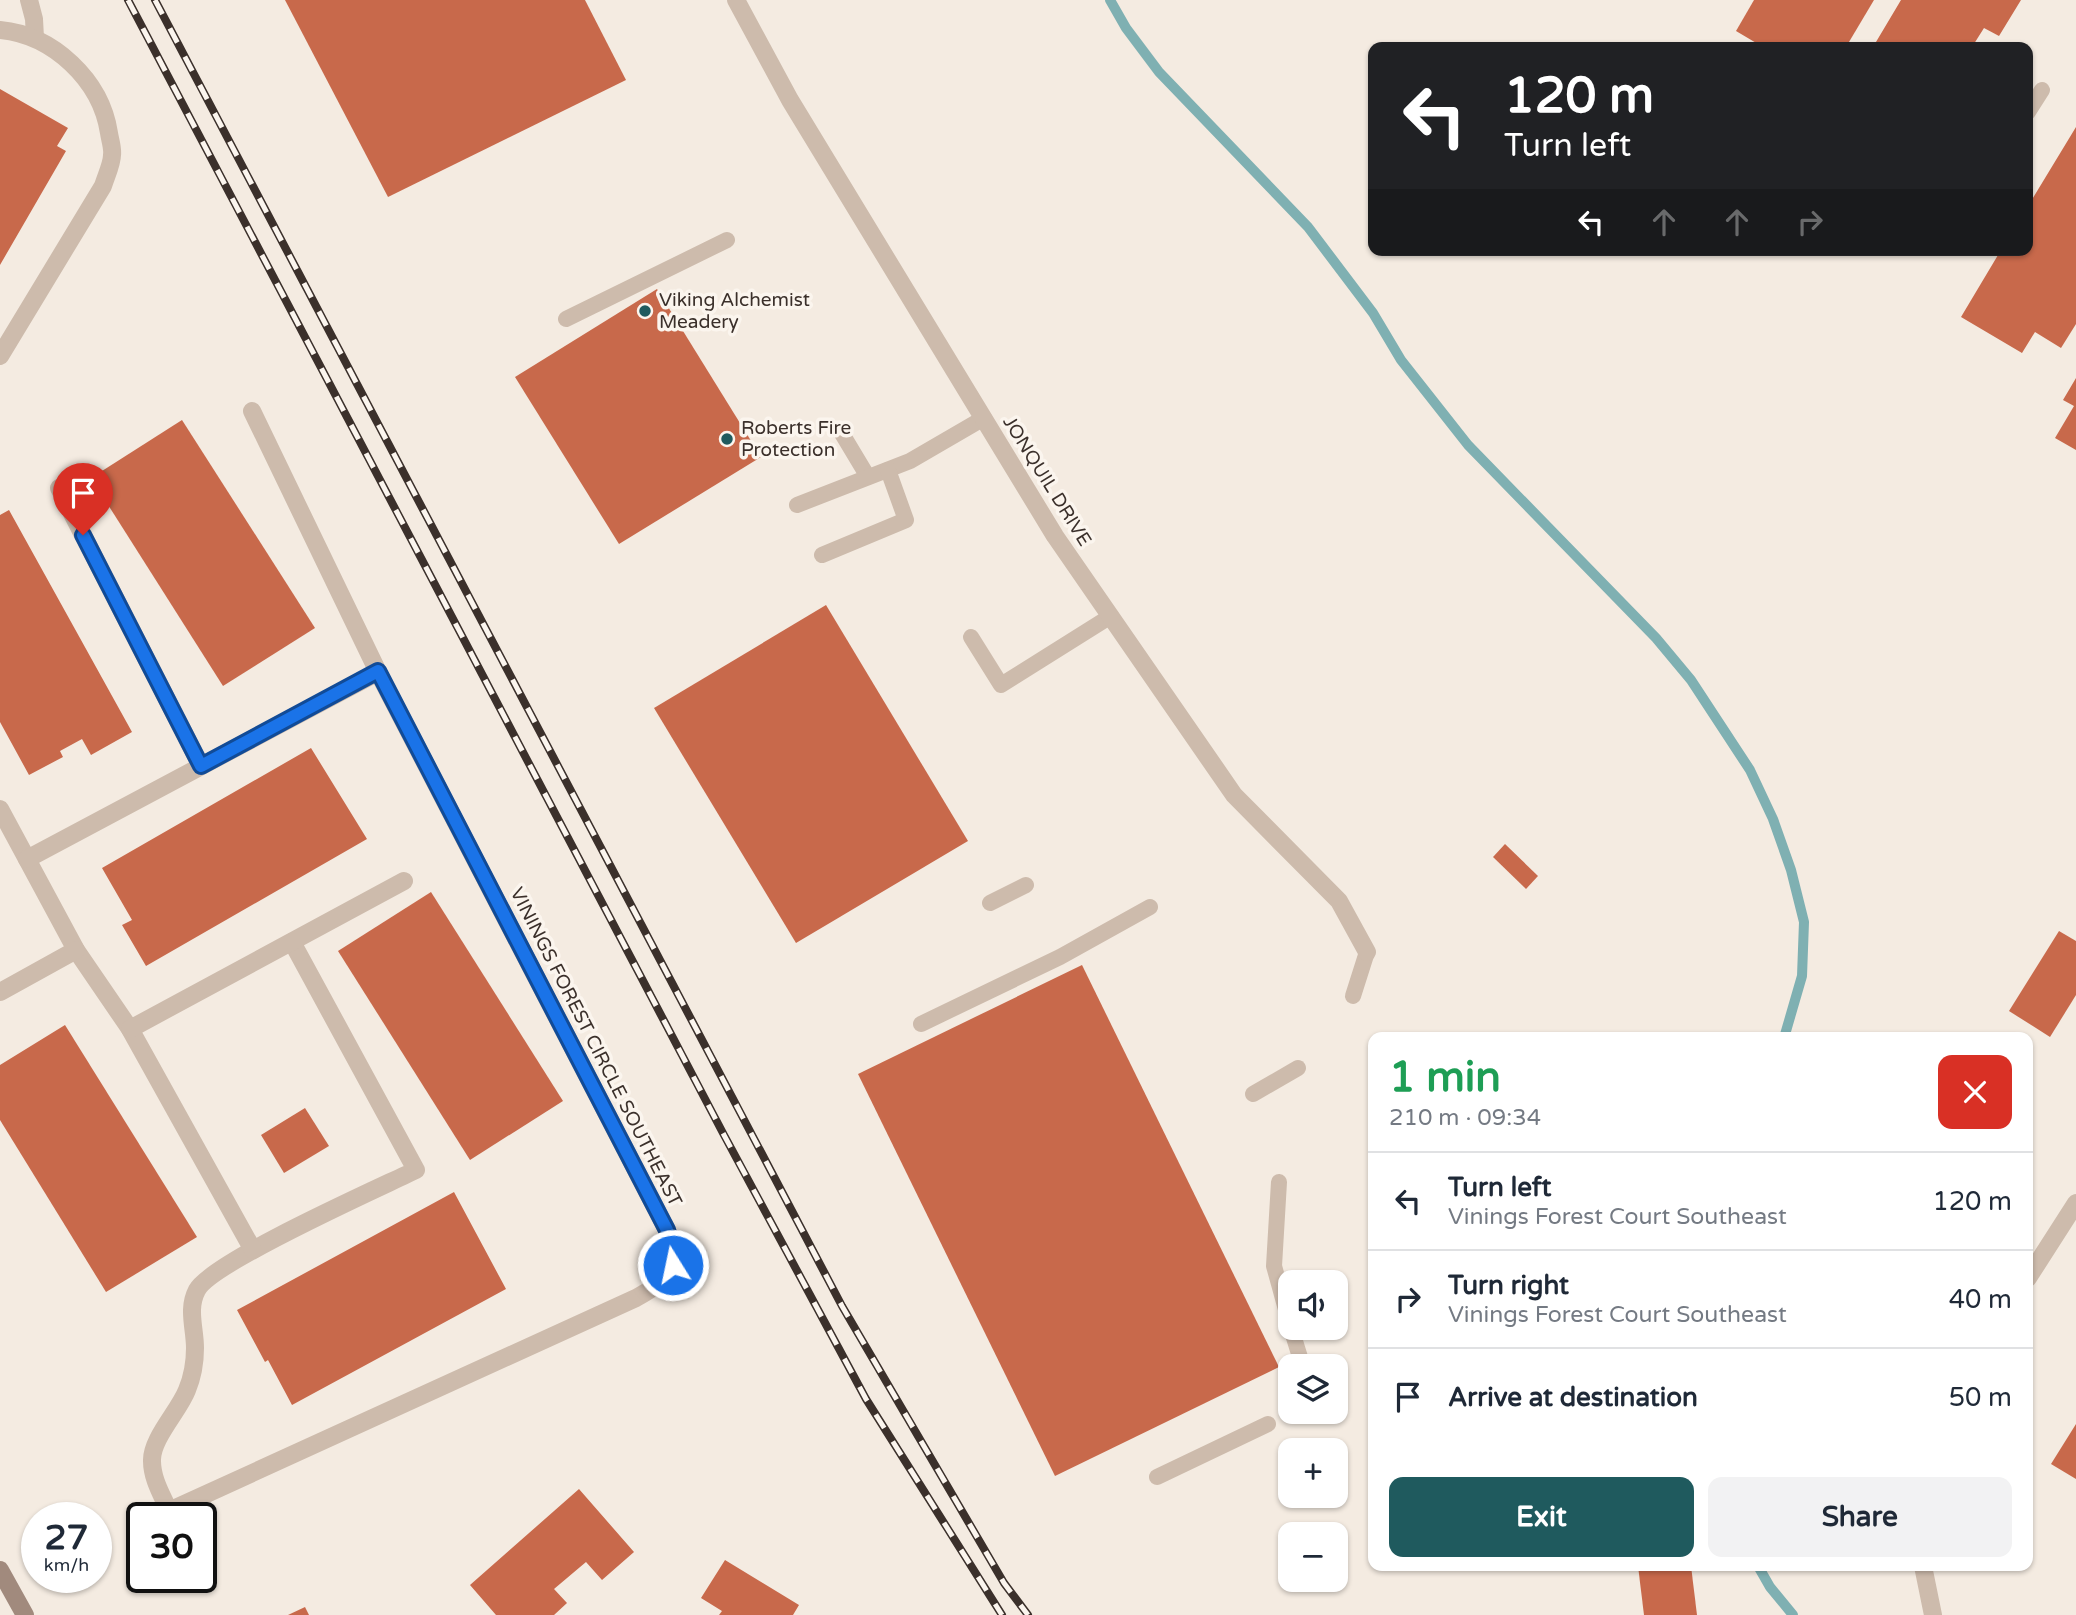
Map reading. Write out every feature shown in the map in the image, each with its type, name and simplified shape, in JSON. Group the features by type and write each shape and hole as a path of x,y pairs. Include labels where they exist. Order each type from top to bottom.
{"main road":[{"path":"0,1570 25,1615"}],"street":[{"path":"29,0 36,38"},
{"name":"JONQUIL DRIVE","path":"736,0 790,100 1055,537 1234,795 1339,901 1367,952"},
{"path":"0,30 17,31 36,38 79,70 94,92 108,123 113,154 103,186 0,356"},
{"name":"VININGS FOREST CIRCLE SOUTHEAST","path":"252,411 378,671 667,1230 673,1249 673,1265 658,1286 636,1298 169,1511 155,1478 151,1458 158,1440 187,1389 195,1349 192,1309 196,1291 205,1280 253,1250 416,1170 292,942"},
{"path":"59,488 201,766"},
{"path":"27,859 378,671"},
{"path":"0,809 76,950 130,1029 253,1250"},
{"path":"130,1029 404,881"},
{"path":"0,992 76,950"},
{"path":"2033,1270 2076,1203"},
{"path":"1924,1571 1933,1615"}],"lane":[{"path":"2033,104 2042,90"},
{"path":"566,319 727,240"},
{"path":"797,505 910,461 984,418"},
{"path":"841,432 868,477"},
{"path":"822,555 906,520 888,470"},
{"path":"971,637 1002,685 1111,616"},
{"path":"990,903 1026,885"},
{"path":"921,1024 1060,957 1150,907"},
{"path":"1353,996 1367,952"},
{"path":"1253,1094 1298,1068"},
{"path":"1278,1281 1274,1266 1279,1182"},
{"path":"1157,1477 1268,1424"}],"building":[{"path":"285,0 585,0 626,80 388,197"},
{"path":"1754,0 1874,0 1849,42 1755,42 1736,31"},
{"path":"1901,0 2021,0 1999,36 1984,28 1975,42 1876,42"},
{"path":"0,89 68,128 57,146 66,151 0,265"},
{"path":"2076,127 2076,324 2061,348 2035,332 2022,353 1961,317 1997,256 2033,256 2033,198"},
{"path":"657,289 761,457 619,544 515,377"},
{"path":"2076,378 2076,450 2055,438 2074,406 2063,400"},
{"path":"182,420 315,628 223,686 91,478"},
{"path":"9,510 132,732 91,755 82,739 60,751 63,757 29,775 0,722 0,515"},
{"path":"826,605 968,841 796,943 654,708"},
{"path":"311,748 367,839 146,966 122,925 132,920 102,868"},
{"path":"1505,844 1538,876 1526,889 1493,857"},
{"path":"431,892 563,1101 470,1160 338,951"},
{"path":"2059,931 2076,941 2076,995 2050,1037 2009,1011"},
{"path":"1082,965 1278,1367 1055,1476 858,1074"},
{"path":"65,1025 197,1237 106,1292 0,1120 0,1065"},
{"path":"305,1108 329,1146 284,1173 261,1135"},
{"path":"454,1192 506,1289 292,1405 237,1310"},
{"path":"2076,1424 2076,1479 2051,1464"},
{"path":"579,1489 634,1552 602,1580 586,1562 554,1589 567,1603 554,1615 496,1615 470,1585"},
{"path":"725,1560 799,1605 793,1615 719,1615 722,1611 701,1598"},
{"path":"1639,1571 1692,1571 1697,1615 1644,1615"},
{"path":"305,1607 309,1615 288,1615"}],"waterway":[{"path":"1110,0 1126,28 1159,72 1308,227 1373,313 1401,360 1468,445 1656,638 1691,680 1750,770 1773,819 1791,870 1804,922 1802,976 1786,1032"},
{"path":"1761,1571 1793,1615"}],"railway":[{"path":"128,0 724,1135 866,1399 1002,1615"},
{"path":"155,0 842,1306 1004,1583 1028,1615"}],"place":[{"name":"Viking Alchemist Meadery","path":"645,311"},
{"name":"Roberts Fire Protection","path":"727,439"}],"route":[{"path":"83,535 201,766 378,671 667,1230 673,1249 673,1265"}]}
